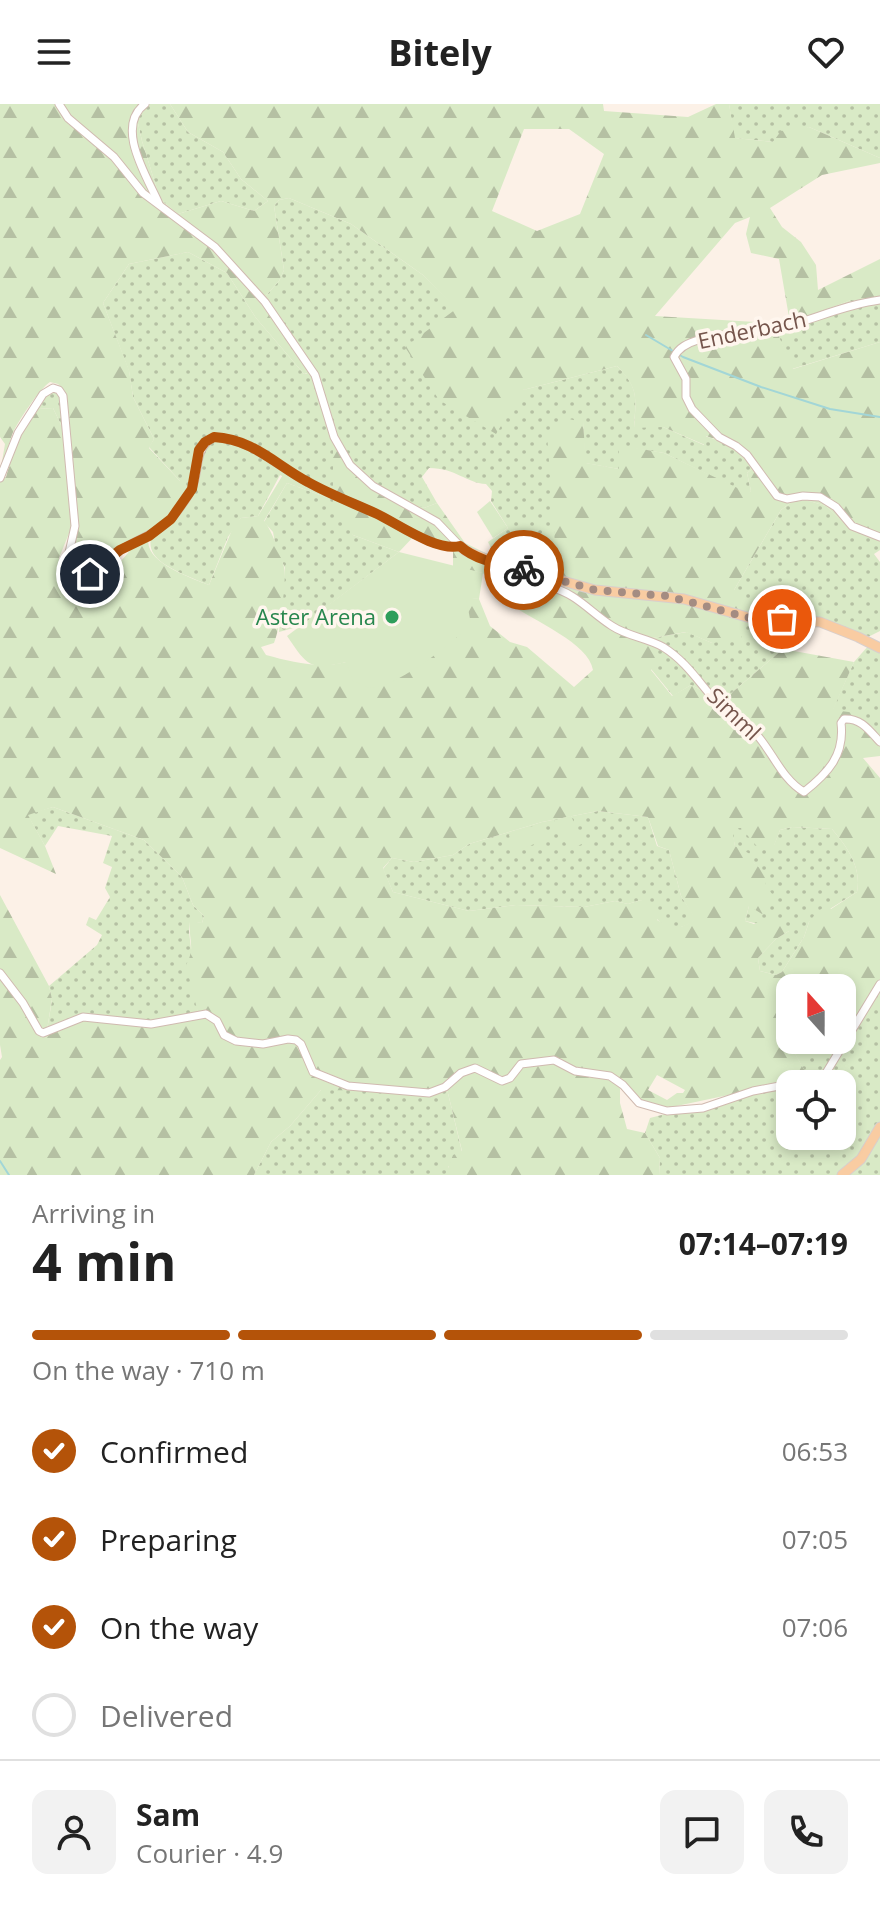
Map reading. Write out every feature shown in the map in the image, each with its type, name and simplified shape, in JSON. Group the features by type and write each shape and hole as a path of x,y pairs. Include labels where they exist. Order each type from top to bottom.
{"main road":[{"path":"460,546 491,561 614,594 684,599 754,619 820,622 880,648"},
{"path":"842,1175 861,1159 879,1130"}],"street":[{"path":"59,104 68,118 114,157 143,193 215,247 265,302 315,375 334,437 350,465 373,486 437,522 460,546"},
{"path":"145,104 135,116 132,131 140,161 161,209"},
{"name":"Enderbach","path":"880,300 850,305 774,329 713,336 677,352 675,361 686,379 688,402 719,437 747,455 777,496 787,499 820,497 836,507 852,526 880,537"},
{"path":"0,478 18,433 43,394 53,388 63,396 68,444 75,526 66,566 71,575 85,576 97,571 120,550 149,536 171,519 192,489 199,450 214,437 258,449 309,483 380,515 415,535 460,546"},
{"name":"Simml","path":"546,576 550,587 585,603 612,626 662,646 682,661 723,709 748,726 765,744 794,786 804,792 820,779 839,756 843,736 841,723 844,719 854,718 865,725 880,742"},
{"path":"0,973 43,1033 83,1017 151,1024 206,1014 217,1021 224,1035 236,1041 263,1044 296,1040 301,1044 313,1072 355,1087 429,1093 445,1087 470,1069 482,1070 502,1081 510,1078 521,1064 551,1060 575,1071 613,1077 639,1103 667,1111 703,1108 776,1087"},
{"path":"828,1070 880,984"}],"green space":[{"path":"0,104 150,104 137,119 142,141 160,199 178,214 221,201 254,211 268,201 241,179 223,152 188,132 170,104 603,104 604,111 688,117 716,104 729,104 735,138 773,142 781,131 809,127 880,158 880,163 822,175 770,208 782,227 801,242 816,265 818,290 880,259 880,302 851,300 790,323 779,259 751,253 746,234 750,217 735,223 655,316 773,323 793,369 880,342 880,539 849,528 826,506 806,500 793,501 781,510 734,590 757,605 741,638 712,643 686,632 652,638 646,643 659,659 651,670 672,696 691,685 722,701 783,649 854,662 833,710 864,714 880,744 880,756 863,758 880,778 880,979 856,1019 856,974 778,974 817,912 827,905 831,909 857,892 855,866 843,843 832,829 792,827 780,830 774,846 761,851 741,828 732,828 735,846 752,855 754,863 765,873 766,886 772,894 770,908 762,914 749,906 745,921 754,924 766,918 789,927 789,931 776,939 758,958 760,971 776,975 776,1054 795,1054 804,1070 776,1070 776,1085 653,1111 634,1103 620,1088 620,1103 627,1129 645,1133 660,1158 659,1175 448,1175 453,1155 462,1151 447,1089 419,1096 390,1091 321,1090 290,1126 271,1142 254,1175 0,1175 0,895 49,986 52,999 47,1030 80,1017 159,1025 198,1013 186,965 191,948 190,921 202,923 204,916 193,905 182,877 144,840 53,807 28,815 56,874 0,848 0,482 6,477 15,445 38,409 53,408 62,427 72,526 59,558 63,575 76,580 115,568 133,547 98,566 87,570 70,570 68,562 76,518 65,391 58,384 50,382 23,415 12,435 0,473 5,444 0,437","holes":["524,129 569,129 604,154 580,214 537,231 492,211","289,198 351,224 423,275 456,309 405,347 439,400 496,434 523,390 617,366 633,388 634,428 663,427 705,445 706,436 733,445 751,461 752,469 747,473 751,491 748,493 664,453 619,445 619,469 586,463 583,422 564,418 547,434 557,571 551,574 496,558 465,543 437,503 424,508 374,484 349,467 333,441 333,501 353,535 399,552 415,535 453,547 453,567 483,573 508,602 579,648 593,670 574,687 527,647 510,642 490,626 479,599 465,597 346,662 316,665 266,655 261,647 274,643 276,637 285,573 264,521 287,483 329,496 284,473 258,516 241,518 234,525 209,585 167,566 150,550 148,541 152,531 176,511 185,494 180,481 149,448 154,439 133,397 129,370 103,303 129,264 188,252 227,273 256,318 304,374 308,373 260,302 279,281 284,270 274,206 279,200","598,811 648,817 658,846 669,850 681,896 695,919 681,927 668,925 657,920 658,909 641,900 584,907 516,905 469,911 393,892 383,868 392,858 414,862 453,855 469,844 542,822","657,1075 685,1090 667,1100 648,1090"]},
{"path":"150,104 170,104 188,132 223,152 241,179 268,201 254,211 221,201 178,214 160,199 142,141 137,119"},
{"path":"729,104 880,104 880,158 809,127 773,142 734,138"},
{"path":"289,198 351,224 423,275 457,309 523,390 617,366 633,387 634,427 663,427 704,445 705,436 733,445 751,461 752,469 747,473 751,491 748,494 664,453 619,446 619,469 585,463 583,422 557,572 551,574 496,558 488,542 508,528 491,501 492,491 486,484 446,470 429,468 422,477 437,503 424,508 374,481 333,441 353,535 399,552 301,626 279,632 285,568 276,549 273,532 264,522 287,483 328,498 280,475 258,516 241,518 228,537 209,585 166,565 155,556 151,546 152,535 180,481 149,447 154,439 133,397 129,371 103,303 129,264 188,252 227,273 256,318 307,374 260,302 279,281 284,270 274,206 279,200"},
{"path":"851,300 880,302 880,342 792,369 773,323 790,323"},
{"path":"52,391 61,400 62,427 53,408 38,409"},
{"path":"806,500 826,506 845,524 880,539 880,550 874,554 880,562 880,631 868,637 797,617 783,649 722,701 691,685 673,696 651,669 645,643 652,638 687,632 712,643 734,590 781,510 793,501"},
{"path":"490,501 508,528 493,538 477,512"},
{"name":"Aster Arena","path":"399,552 483,573 479,599 466,598 471,624 424,663 394,681 371,688 353,681 346,662 316,665 299,654 287,636"},
{"path":"869,645 880,650 880,744 832,711 854,662"},
{"path":"53,807 144,840 182,877 193,905 204,916 202,923 190,922 189,931 198,1013 159,1025 47,1030 52,1000 49,986 97,945 102,935 86,925 89,917 96,920 110,897 105,888 112,867 103,863 112,836 58,826 45,846 27,814"},
{"path":"598,811 648,817 657,846 669,850 681,896 696,919 679,927 665,925 641,900 584,907 516,905 469,911 393,892 383,869 392,858 414,862 453,855 469,844 542,822"},
{"path":"571,816 584,843 569,850 554,820"},
{"path":"541,823 547,839 514,852 509,835"},
{"path":"792,827 832,829 848,850 858,883 857,892 809,922 804,937 782,972 776,975 760,971 758,958 776,939 789,931 745,921 749,906 766,886 754,863 735,846 731,828 741,828 774,845 780,830"},
{"path":"880,989 880,1175 659,1175 660,1158 645,1133 650,1118 776,1085 776,1150 856,1150 856,1070 804,1070 795,1054 856,1054 856,1029"},
{"path":"447,1089 462,1152 448,1167 448,1175 254,1175 271,1142 290,1126 321,1090"}],"waterway":[{"path":"646,335 683,357 761,387 830,409 880,417"},
{"path":"0,1161 9,1175"}],"way so far":[{"path":"524,570 614,594 667,596 754,619 782,619"}],"place":[{"name":"Aster Arena","path":"392,617"}],"route":[{"path":"90,574 120,550 149,536 171,519 192,489 199,450 214,437 258,449 294,475 415,535 460,546 491,561 524,570"}]}
